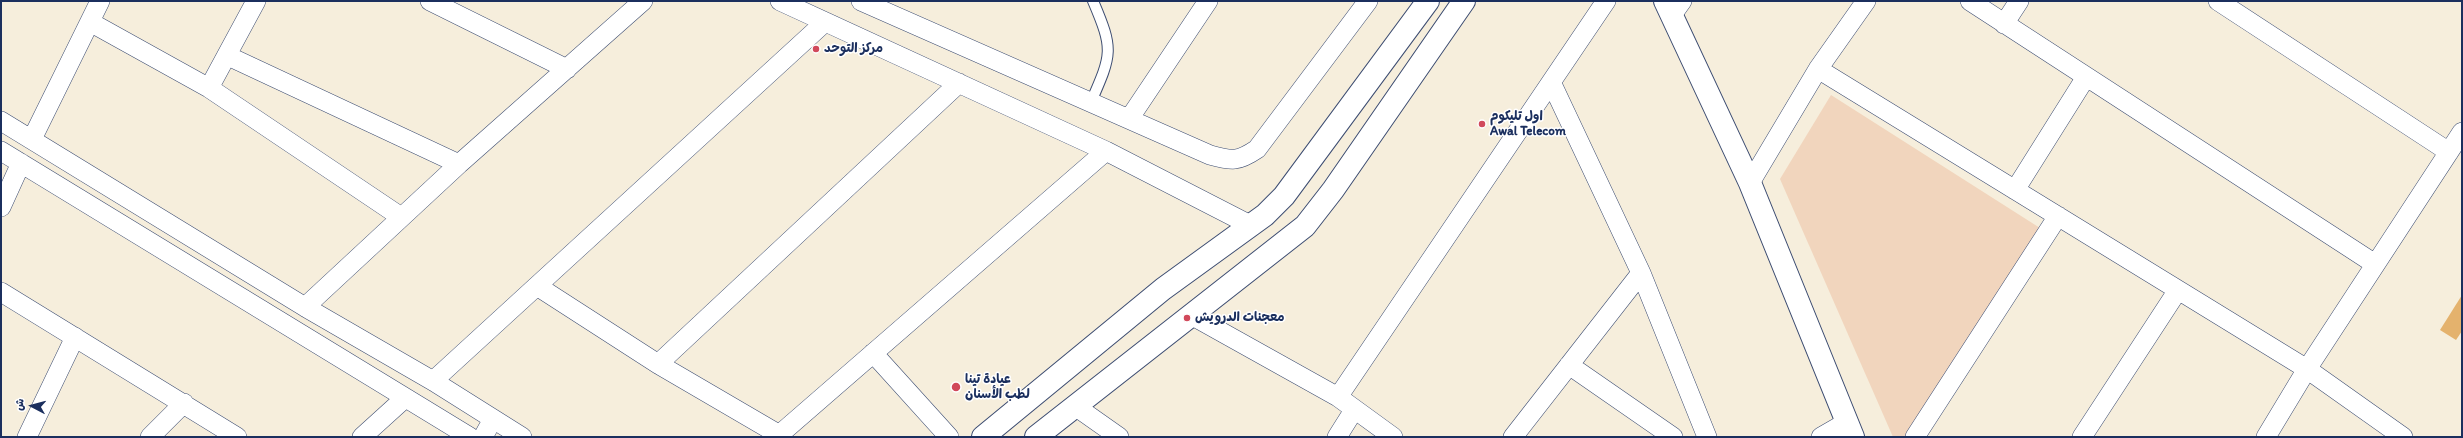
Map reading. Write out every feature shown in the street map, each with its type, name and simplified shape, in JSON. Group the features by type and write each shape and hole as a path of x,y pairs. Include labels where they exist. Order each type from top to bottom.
{"street":[{"path":"32,139 100,1"},
{"path":"208,88 228,56 256,1"},
{"path":"430,1 567,69"},
{"path":"305,307 459,164 643,1"},
{"path":"780,1 1106,151 1252,226"},
{"path":"861,1 1210,155 1231,160 1244,158 1257,150 1368,1"},
{"path":"1129,119 1208,1"},
{"path":"983,437 1163,289 1252,226 1284,196 1428,1"},
{"path":"1036,437 1305,226 1333,190 1464,1"},
{"path":"1338,397 1552,84 1606,1"},
{"path":"1750,183 1818,69 1866,1"},
{"path":"1970,1 2375,264"},
{"path":"2004,24 2019,1"},
{"path":"2218,1 2449,152"},
{"path":"1673,6 1750,183 1850,430 1821,437"},
{"path":"90,22 208,88 401,217"},
{"path":"433,381 825,22"},
{"path":"228,56 459,164"},
{"path":"1818,69 2307,369 2403,437"},
{"path":"2015,190 2086,76"},
{"path":"658,364 959,83"},
{"path":"1552,84 1640,273 1707,437"},
{"path":"1,121 305,307 433,381 522,437"},
{"path":"2266,437 2307,369 2461,134"},
{"path":"1,151 470,437"},
{"path":"537,286 658,364 781,436 873,353 1106,151"},
{"path":"1,207 21,163"},
{"path":"1915,437 2058,216"},
{"path":"192,267 202,244"},
{"path":"1512,437 1640,273"},
{"path":"2082,437 2178,290"},
{"path":"1,292 184,403 237,437"},
{"path":"1191,315 1338,397 1393,437"},
{"path":"27,437 75,337"},
{"path":"873,353 949,437"},
{"path":"1569,365 1673,437"},
{"path":"1048,384 1075,406 1119,437"},
{"path":"362,437 406,398"},
{"path":"150,437 184,403"},
{"path":"1337,437 1354,410"},
{"path":"483,437 493,419"}],"lane":[{"path":"1091,102 1105,70 1108,53 1107,35 1093,1"}],"shaded area":[{"path":"1831,95 2040,228 1906,437 1893,437 1780,179"}],"building":[{"path":"2462,295 2462,331 2456,340 2440,330"}],"place":[{"name":"مركز التوحد","path":"816,49"},
{"name":"اول تليكوم Awal Telecom","path":"1482,124"},
{"name":"معجنات الدرويش","path":"1187,318"},
{"name":"عيادة تينا لطب الأسنان","path":"956,387"}]}
